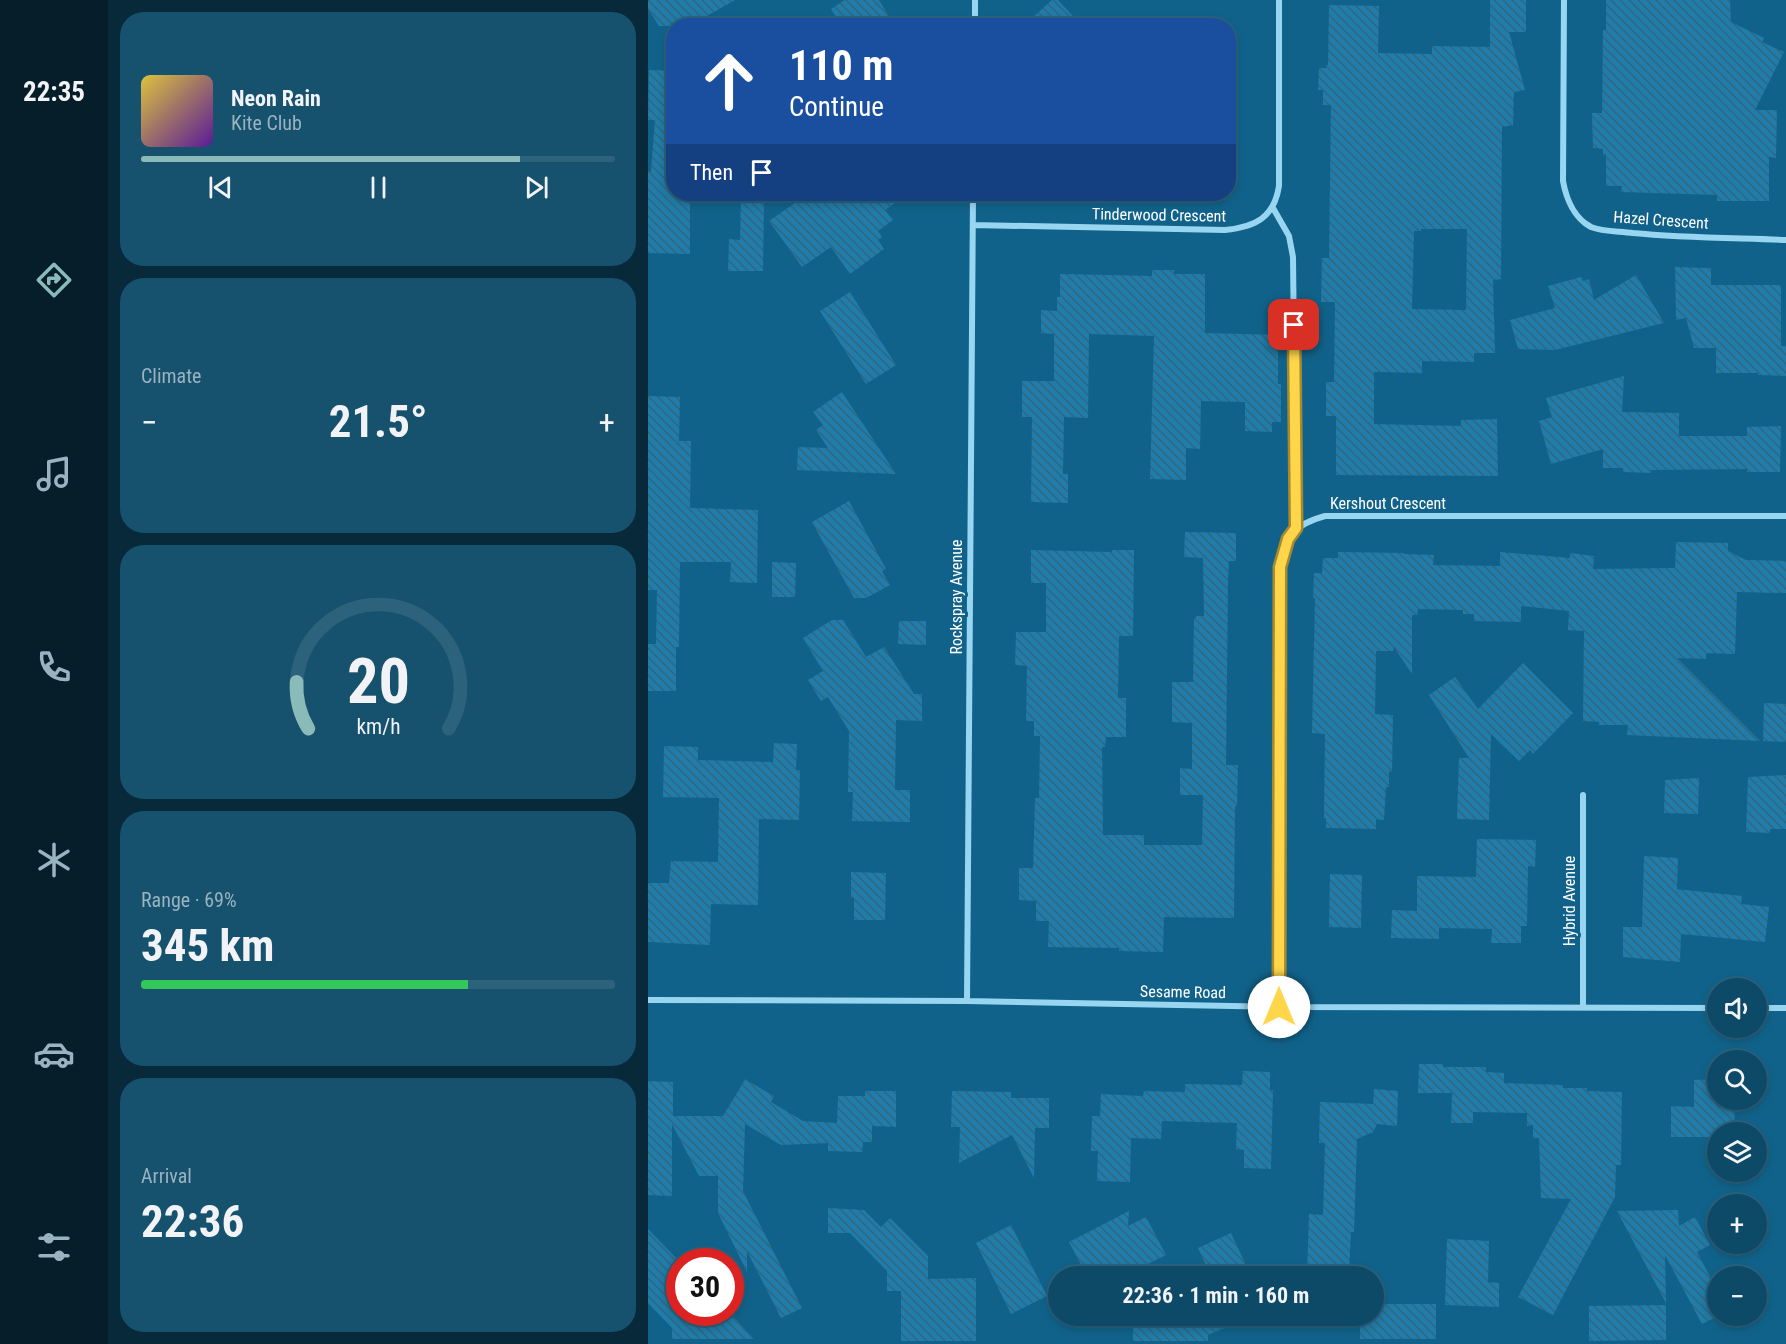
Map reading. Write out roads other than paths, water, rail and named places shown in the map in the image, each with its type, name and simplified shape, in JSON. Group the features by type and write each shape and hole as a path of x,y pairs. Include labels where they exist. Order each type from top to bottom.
{"street":[{"path":"975,0 975,18"},
{"path":"1279,1007 1280,567 1288,539 1296,528 1293,257 1289,236 1273,208 1279,186 1280,0"},
{"name":"Hazel Crescent","path":"1564,0 1563,181 1570,206 1580,218 1591,227 1615,231 1653,235 1786,240"},
{"name":"Rockspray Avenue","path":"967,1002 973,201"},
{"name":"Tinderwood Crescent","path":"973,225 1225,230 1239,229 1253,223 1265,217 1273,208"},
{"name":"Kershout Crescent","path":"1296,528 1325,516 1786,516"},
{"name":"Hybrid Avenue","path":"1582,1007 1583,795"},
{"name":"Sesame Road","path":"648,1000 1279,1007 1707,1008"},
{"path":"1767,1008 1786,1008"}]}
